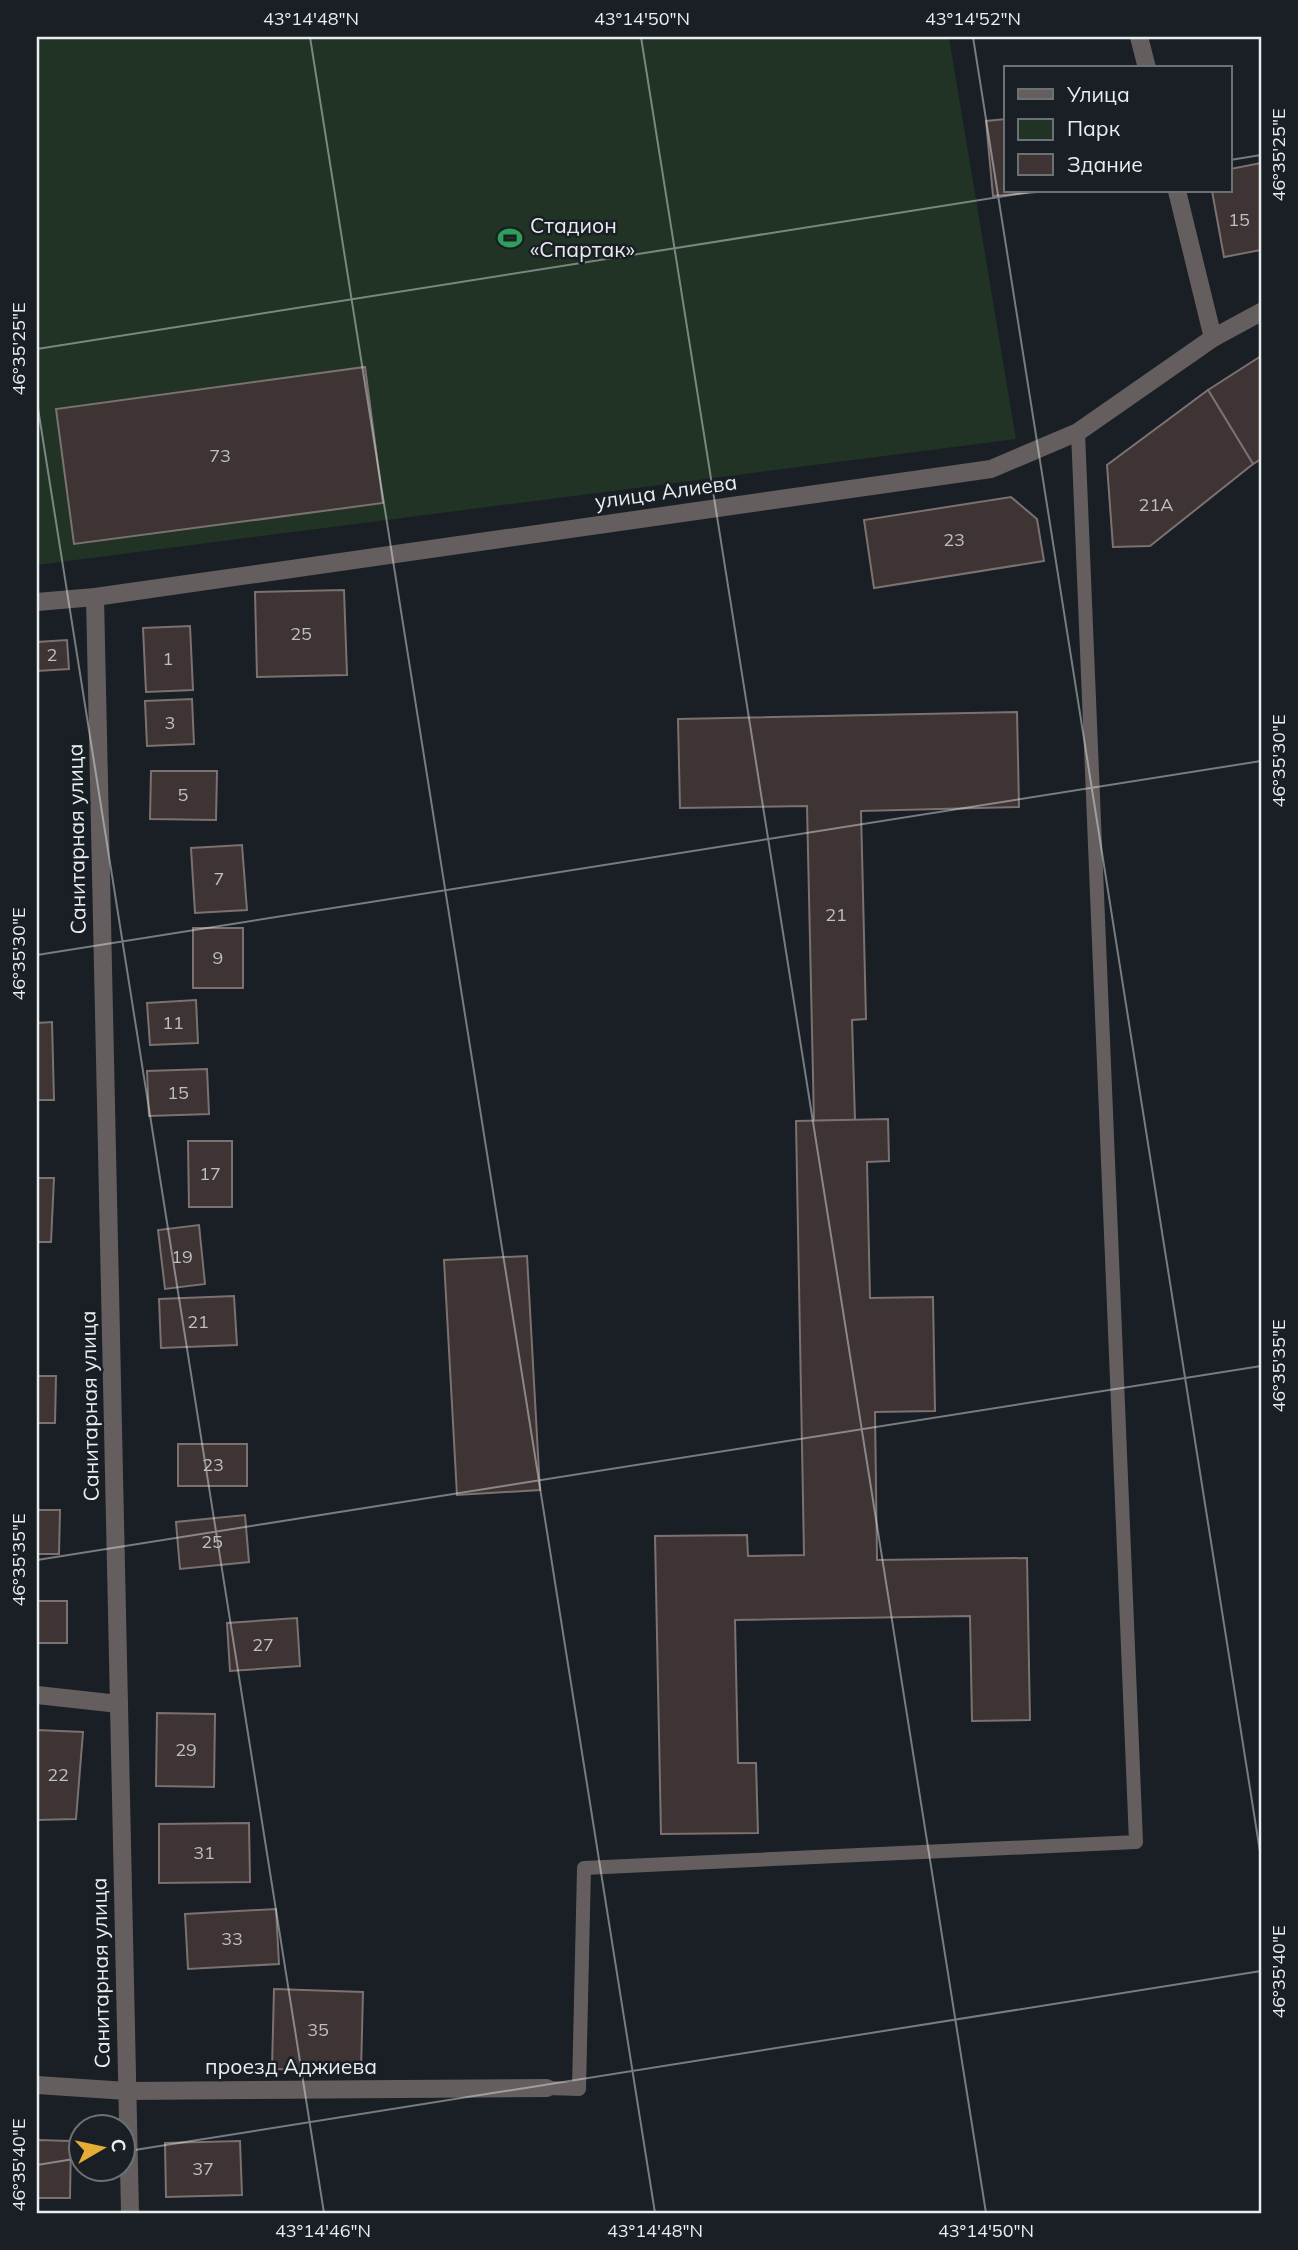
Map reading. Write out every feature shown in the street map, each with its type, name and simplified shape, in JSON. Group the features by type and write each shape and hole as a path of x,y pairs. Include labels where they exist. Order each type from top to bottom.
{"street":[{"path":"1139,37 1146,66"},
{"path":"1177,192 1213,338"},
{"name":"улица Алиева","path":"37,602 94,597 991,469 1079,432 1213,338 1261,312"},
{"name":"Санитарная улица","path":"94,597 130,2213"},
{"path":"37,1695 119,1704"},
{"name":"проезд Аджиева","path":"37,2085 127,2091 547,2088"}],"lane":[{"path":"547,2088 579,2089 584,1868 1136,1842 1079,432"}],"green space":[{"name":"Стадион «Спартак»","path":"37,37 949,37 1016,439 37,565"}],"building":[{"path":"1004,119 1004,192 1037,192 993,196 986,121"},
{"path":"1261,163 1261,250 1224,257 1212,192 1232,192 1232,169"},
{"path":"1261,356 1261,459 1253,464 1208,390"},
{"path":"365,367 383,503 74,544 56,409"},
{"path":"1208,390 1253,464 1150,546 1113,547 1107,465"},
{"path":"1011,497 1037,519 1044,561 874,588 864,520"},
{"path":"344,590 347,675 257,677 255,592"},
{"path":"190,626 193,690 146,692 143,628"},
{"path":"67,640 69,669 37,671 37,642"},
{"path":"192,699 194,744 147,746 145,701"},
{"path":"1017,712 1019,807 861,811 866,1019 852,1020 855,1120 814,1121 807,806 680,808 678,719"},
{"path":"151,771 217,771 216,820 150,819"},
{"path":"242,845 247,910 195,913 191,848"},
{"path":"193,928 243,928 243,988 193,988"},
{"path":"196,1000 198,1043 150,1045 147,1003"},
{"path":"52,1022 54,1100 37,1100 37,1023"},
{"path":"207,1069 209,1114 149,1116 147,1071"},
{"path":"888,1119 889,1161 867,1162 870,1298 933,1297 935,1411 875,1412 877,1560 1027,1558 1030,1720 972,1721 970,1616 735,1620 738,1763 756,1763 758,1833 661,1834 655,1536 747,1535 748,1556 804,1555 796,1121"},
{"path":"188,1141 232,1141 232,1207 189,1207"},
{"path":"37,1178 54,1178 51,1242 37,1242"},
{"path":"199,1225 205,1284 165,1289 158,1230"},
{"path":"527,1256 540,1490 457,1495 444,1260"},
{"path":"234,1296 237,1345 161,1348 159,1299"},
{"path":"37,1376 56,1376 55,1423 37,1423"},
{"path":"178,1444 247,1444 247,1486 178,1486"},
{"path":"37,1510 60,1510 59,1554 37,1554"},
{"path":"245,1515 249,1562 180,1569 176,1522"},
{"path":"37,1601 67,1601 67,1643 37,1643"},
{"path":"297,1618 300,1666 230,1671 227,1623"},
{"path":"157,1713 215,1714 214,1787 156,1786"},
{"path":"37,1730 83,1732 76,1819 37,1820"},
{"path":"249,1823 250,1882 159,1883 159,1824"},
{"path":"276,1909 279,1964 188,1969 185,1914"},
{"path":"274,1989 363,1992 361,2071 272,2069"},
{"path":"37,2140 66,2141 66,2184 70,2184 70,2198 37,2198"},
{"path":"240,2141 242,2195 166,2197 165,2143"}],"place":[{"name":"Стадион «Спартак»","path":"510,238"}]}
